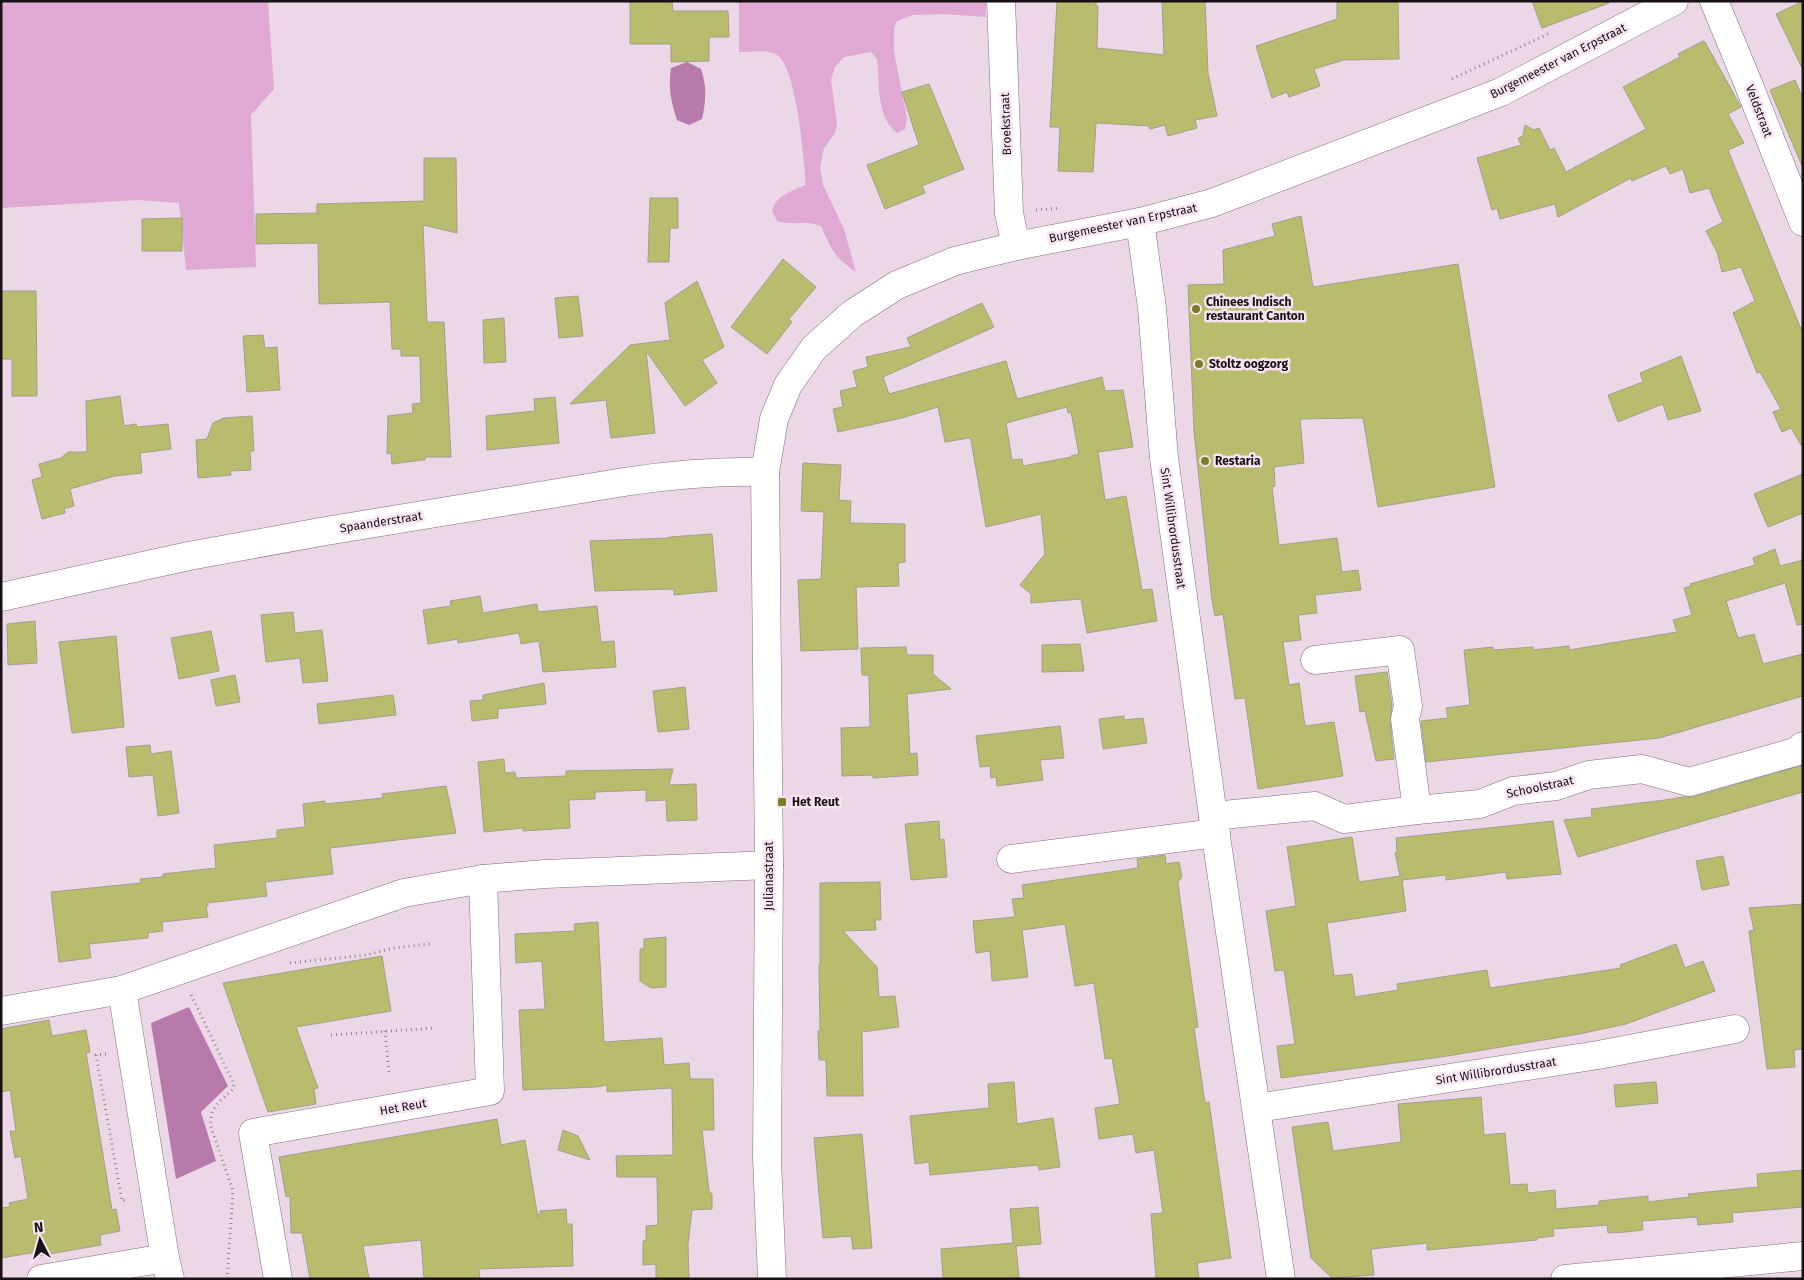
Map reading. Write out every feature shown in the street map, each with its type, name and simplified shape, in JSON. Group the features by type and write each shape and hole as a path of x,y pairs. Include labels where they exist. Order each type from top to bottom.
{"street":[{"name":"Broekstraat","path":"1001,1 1009,213 1016,246"},
{"name":"Burgemeester van Erpstraat","path":"765,472 774,419 788,385 814,348 852,314 897,285 955,261 1016,246 1140,222 1212,203 1502,92 1674,1"},
{"name":"Veldstraat","path":"1714,1 1803,222"},
{"name":"Sint Willibrordusstraat","path":"1140,222 1152,308 1164,458 1215,825 1282,1279"},
{"name":"Spaanderstraat","path":"1,597 189,556 614,483 664,476 765,472"},
{"name":"Julianastraat","path":"765,472 769,865 767,1159 772,1279"},
{"path":"1315,660 1400,650 1408,706 1405,719 1417,810"},
{"name":"Schoolstraat","path":"1215,825 1315,806 1344,819 1480,804 1513,791 1556,786 1589,775 1642,769 1689,782 1795,752 1803,746"},
{"path":"1011,858 1215,825"},
{"path":"1,1011 122,990 404,893 483,879 544,874 769,865"},
{"name":"Het Reut","path":"278,1279 253,1134 490,1091 483,879"},
{"path":"41,1279 167,1268 122,990"},
{"name":"Sint Willibrordusstraat","path":"1256,1108 1588,1057 1735,1029"},
{"path":"1565,1279 1803,1256"}],"path":[{"path":"282,964 366,955 394,948 430,944"},
{"path":"189,990 234,1084 233,1088 212,1111 209,1117 233,1191 227,1279"},
{"path":"331,1035 435,1028"},
{"path":"385,1031 389,1072"}],"shaded area":[{"path":"1,1 268,1 274,89 251,115 256,267 186,270 179,203 138,200 1,208"},
{"path":"739,1 986,1 986,17 943,14 913,15 897,21 894,28 894,52 907,118 905,129 897,133 885,118 882,109 877,59 871,52 844,57 835,67 831,80 837,124 835,133 824,148 820,167 823,185 844,229 856,272 834,252 821,226 810,223 777,221 772,211 781,197 806,185 798,116 790,77 784,63 777,55 763,51 739,52"},
{"path":"687,62 701,69 705,94 702,119 689,125 677,120 670,88 671,68"},
{"path":"189,1007 228,1086 201,1112 216,1161 176,1179 151,1023"}],"building":[{"path":"630,1 672,1 673,11 728,11 729,37 709,37 709,61 671,62 671,44 630,44"},
{"path":"1057,1 1096,1 1096,6 1098,6 1097,48 1164,55 1162,1 1205,1 1208,73 1217,116 1195,120 1197,128 1168,136 1165,125 1150,129 1149,126 1096,123 1093,172 1058,171 1060,127 1050,127"},
{"path":"1337,1 1398,1 1399,59 1344,60 1314,69 1320,86 1289,97 1287,92 1272,98 1256,46 1337,19"},
{"path":"1532,1 1608,1 1609,3 1542,28"},
{"path":"1803,1 1803,70 1776,14"},
{"path":"1703,41 1741,107 1728,114 1744,143 1728,150 1803,334 1803,448 1791,428 1782,432 1773,412 1781,409 1760,372 1757,373 1733,313 1755,301 1741,267 1722,272 1717,252 1706,231 1723,222 1709,188 1690,193 1683,169 1670,174 1666,166 1632,181 1631,178 1558,217 1555,204 1500,219 1497,208 1492,210 1477,158 1521,145 1518,138 1523,136 1525,125 1534,130 1539,128 1550,150 1554,148 1566,172 1646,129 1623,87 1680,57 1678,54"},
{"path":"1795,80 1803,99 1802,166 1770,90"},
{"path":"929,84 964,169 922,186 925,193 885,209 867,165 919,145 902,92"},
{"path":"424,158 456,158 457,233 423,225 427,322 444,322 451,457 425,457 425,460 392,464 391,453 387,454 388,416 413,413 412,404 421,403 420,356 401,356 401,349 392,349 390,302 319,304 318,243 256,244 256,214 317,213 317,204 424,201"},
{"path":"650,198 678,198 678,228 670,228 669,262 648,262"},
{"path":"1301,216 1313,287 1458,264 1495,487 1378,507 1363,418 1300,419 1304,463 1274,467 1275,486 1272,487 1279,545 1337,538 1342,572 1358,570 1361,590 1315,595 1317,613 1298,615 1301,640 1283,642 1289,685 1299,683 1305,726 1334,722 1343,776 1258,789 1245,698 1235,699 1223,614 1215,616 1212,601 1194,431 1188,285 1224,284 1223,250 1275,236 1272,224"},
{"path":"182,218 182,251 142,251 142,219"},
{"path":"783,259 816,287 789,319 792,322 767,354 731,327"},
{"path":"697,281 724,347 702,360 717,383 685,406 646,351 655,433 611,438 606,400 570,404 630,345 670,340 665,303"},
{"path":"1,291 36,291 37,396 12,396 12,359 1,359"},
{"path":"578,296 583,336 559,338 555,298"},
{"path":"982,303 994,327 883,377 889,394 1006,361 1017,399 1102,377 1105,391 1123,390 1133,447 1098,452 1105,500 1126,496 1142,590 1152,589 1157,621 1087,633 1081,599 1031,603 1031,594 1020,585 1045,554 1041,514 986,527 971,440 969,438 945,442 938,407 902,418 838,432 833,409 843,407 840,391 857,387 853,371 868,367 866,357 911,347 907,338","holes":["1067,407 1068,413 1071,412 1079,454 1023,466 1022,459 1012,460 1006,423"]},
{"path":"504,318 506,362 484,363 483,320"},
{"path":"263,335 265,348 277,347 280,390 247,392 243,336"},
{"path":"1681,356 1701,411 1668,420 1663,404 1618,422 1608,395 1643,382 1640,373"},
{"path":"120,396 124,426 136,424 137,427 168,424 171,449 140,453 142,473 115,476 70,489 74,506 64,509 65,513 42,519 32,480 42,477 39,464 61,458 68,452 87,452 86,401"},
{"path":"555,397 559,443 487,450 486,416 535,411 534,399"},
{"path":"252,416 254,451 250,451 251,470 230,471 231,475 198,478 196,440 207,439 213,423 224,418"},
{"path":"803,463 841,465 839,500 851,501 850,523 905,524 905,562 898,563 899,586 856,587 858,649 801,651 798,580 821,579 824,512 801,511"},
{"path":"1803,474 1803,513 1768,527 1754,494"},
{"path":"712,534 717,591 674,595 674,589 595,591 590,541"},
{"path":"1775,549 1780,566 1803,560 1803,624 1797,625 1785,583 1726,601 1738,638 1754,634 1763,664 1803,654 1803,696 1659,738 1426,762 1421,721 1448,718 1446,708 1470,705 1464,650 1493,647 1493,650 1533,647 1533,650 1569,646 1569,650 1677,632 1673,620 1692,615 1684,588 1691,586 1690,584 1755,565 1753,558"},
{"path":"480,596 483,613 537,604 538,612 597,606 601,642 614,641 616,667 543,672 539,641 521,644 519,633 458,643 458,639 428,644 423,610 451,606 450,601"},
{"path":"293,612 295,633 322,630 328,681 303,683 300,658 266,662 261,615"},
{"path":"35,621 37,663 8,665 7,624"},
{"path":"211,631 219,671 179,679 171,638"},
{"path":"116,636 124,727 72,733 59,642"},
{"path":"1080,644 1084,671 1042,672 1042,645"},
{"path":"906,647 907,655 933,655 933,674 951,689 907,694 910,754 917,753 918,775 873,778 873,775 842,776 841,728 870,727 869,675 862,675 861,648"},
{"path":"1387,672 1392,705 1390,721 1394,759 1376,761 1365,711 1360,712 1355,676"},
{"path":"235,675 240,702 216,706 211,680"},
{"path":"544,683 546,704 498,709 498,718 472,721 470,701 483,700 483,695"},
{"path":"685,687 689,729 658,732 653,691"},
{"path":"393,695 396,715 319,724 317,704"},
{"path":"1124,716 1124,720 1143,718 1147,743 1103,749 1099,719"},
{"path":"1060,726 1064,758 1040,760 1043,780 997,786 996,777 991,778 990,766 980,767 976,736"},
{"path":"150,745 151,754 171,751 179,813 158,816 153,775 129,777 126,747"},
{"path":"504,759 505,773 515,772 516,778 566,776 566,771 673,769 669,785 696,784 697,820 667,821 666,800 646,801 646,790 595,792 595,799 569,800 570,828 523,831 523,828 484,832 478,762"},
{"path":"1803,765 1803,792 1578,857 1564,820 1592,817 1591,809 1693,797"},
{"path":"446,786 456,833 330,848 333,874 265,882 267,896 208,903 208,906 206,906 208,917 162,922 163,931 148,933 148,938 89,944 91,958 59,962 51,892 141,883 140,879 163,877 163,874 216,868 214,845 277,838 277,830 305,827 303,804 325,801 325,804 383,798 382,794"},
{"path":"939,821 940,840 944,839 947,877 911,880 905,824"},
{"path":"1553,821 1561,874 1507,879 1506,872 1446,880 1446,875 1402,880 1406,911 1327,923 1334,976 1352,974 1355,997 1398,990 1397,984 1487,970 1490,988 1621,968 1620,965 1676,944 1685,968 1703,961 1715,991 1626,1024 1579,1034 1441,1057 1281,1078 1277,1046 1295,1044 1284,970 1275,971 1266,911 1296,906 1287,847 1352,837 1359,882 1400,876 1395,853 1397,852 1396,838"},
{"path":"1165,855 1166,864 1179,862 1182,877 1178,882 1198,1027 1194,1028 1205,1103 1209,1102 1231,1258 1197,1263 1199,1279 1156,1279 1151,1214 1163,1213 1154,1150 1136,1153 1133,1134 1099,1139 1095,1108 1120,1104 1112,1058 1105,1059 1094,983 1075,986 1065,924 1022,930 1028,977 992,981 990,951 976,953 973,921 1015,917 1012,899 1024,898 1022,885 1138,868 1137,859"},
{"path":"1723,856 1729,885 1702,890 1696,861"},
{"path":"880,882 881,920 875,920 876,930 843,931 877,967 879,997 895,996 899,1027 862,1032 863,1096 827,1096 826,1060 819,1060 818,1031 820,1031 820,883"},
{"path":"1803,904 1803,1049 1794,1050 1795,1067 1767,1069 1749,931 1754,930 1749,908"},
{"path":"598,922 604,1042 662,1038 664,1065 689,1063 690,1079 713,1079 714,1130 702,1130 709,1191 712,1194 712,1209 692,1210 688,1244 689,1279 656,1279 656,1264 643,1265 643,1241 646,1241 646,1226 658,1225 657,1177 617,1177 616,1156 673,1155 672,1088 607,1092 607,1085 523,1090 519,1010 545,1009 542,961 516,963 515,934 575,931 574,924"},
{"path":"666,937 666,987 651,988 640,981 640,949 644,949 644,939"},
{"path":"382,956 391,1011 296,1027 318,1088 314,1089 316,1104 268,1112 223,983"},
{"path":"49,1020 52,1036 86,1030 90,1052 86,1053 112,1210 116,1209 120,1231 100,1235 101,1245 38,1256 37,1252 1,1258 1,1208 10,1207 9,1203 28,1199 21,1156 15,1158 10,1131 16,1131 10,1090 1,1092 1,1029"},
{"path":"1014,1082 1017,1124 1053,1118 1060,1167 1039,1170 1038,1165 930,1175 929,1162 915,1164 910,1116 989,1108 988,1084"},
{"path":"1656,1082 1658,1103 1616,1107 1614,1085"},
{"path":"1481,1097 1484,1135 1505,1133 1510,1185 1527,1184 1528,1193 1555,1190 1556,1209 1599,1205 1599,1201 1648,1196 1648,1202 1689,1197 1688,1194 1758,1187 1757,1174 1803,1170 1803,1207 1732,1213 1733,1222 1698,1225 1697,1217 1642,1221 1643,1230 1626,1232 1608,1233 1607,1225 1553,1229 1554,1236 1537,1238 1537,1240 1427,1250 1427,1243 1371,1249 1374,1275 1332,1278 1311,1258 1292,1127 1328,1122 1333,1151 1401,1142 1398,1104"},
{"path":"497,1119 501,1145 525,1140 538,1218 540,1211 566,1209 567,1224 572,1224 573,1266 479,1269 480,1279 424,1279 421,1240 363,1246 369,1279 310,1279 302,1233 291,1233 290,1196 286,1197 279,1157"},
{"path":"563,1130 578,1136 590,1160 558,1150"},
{"path":"862,1134 872,1248 853,1249 851,1236 823,1238 814,1138"},
{"path":"1038,1207 1041,1244 1016,1246 1019,1278 943,1279 941,1249 1013,1243 1010,1209"}],"place":[{"name":"Chinees Indisch restaurant Canton","path":"1196,309"},
{"name":"Stoltz oogzorg","path":"1199,364"},
{"name":"Restaria","path":"1205,461"},
{"name":"Het Reut","path":"782,802"}]}
